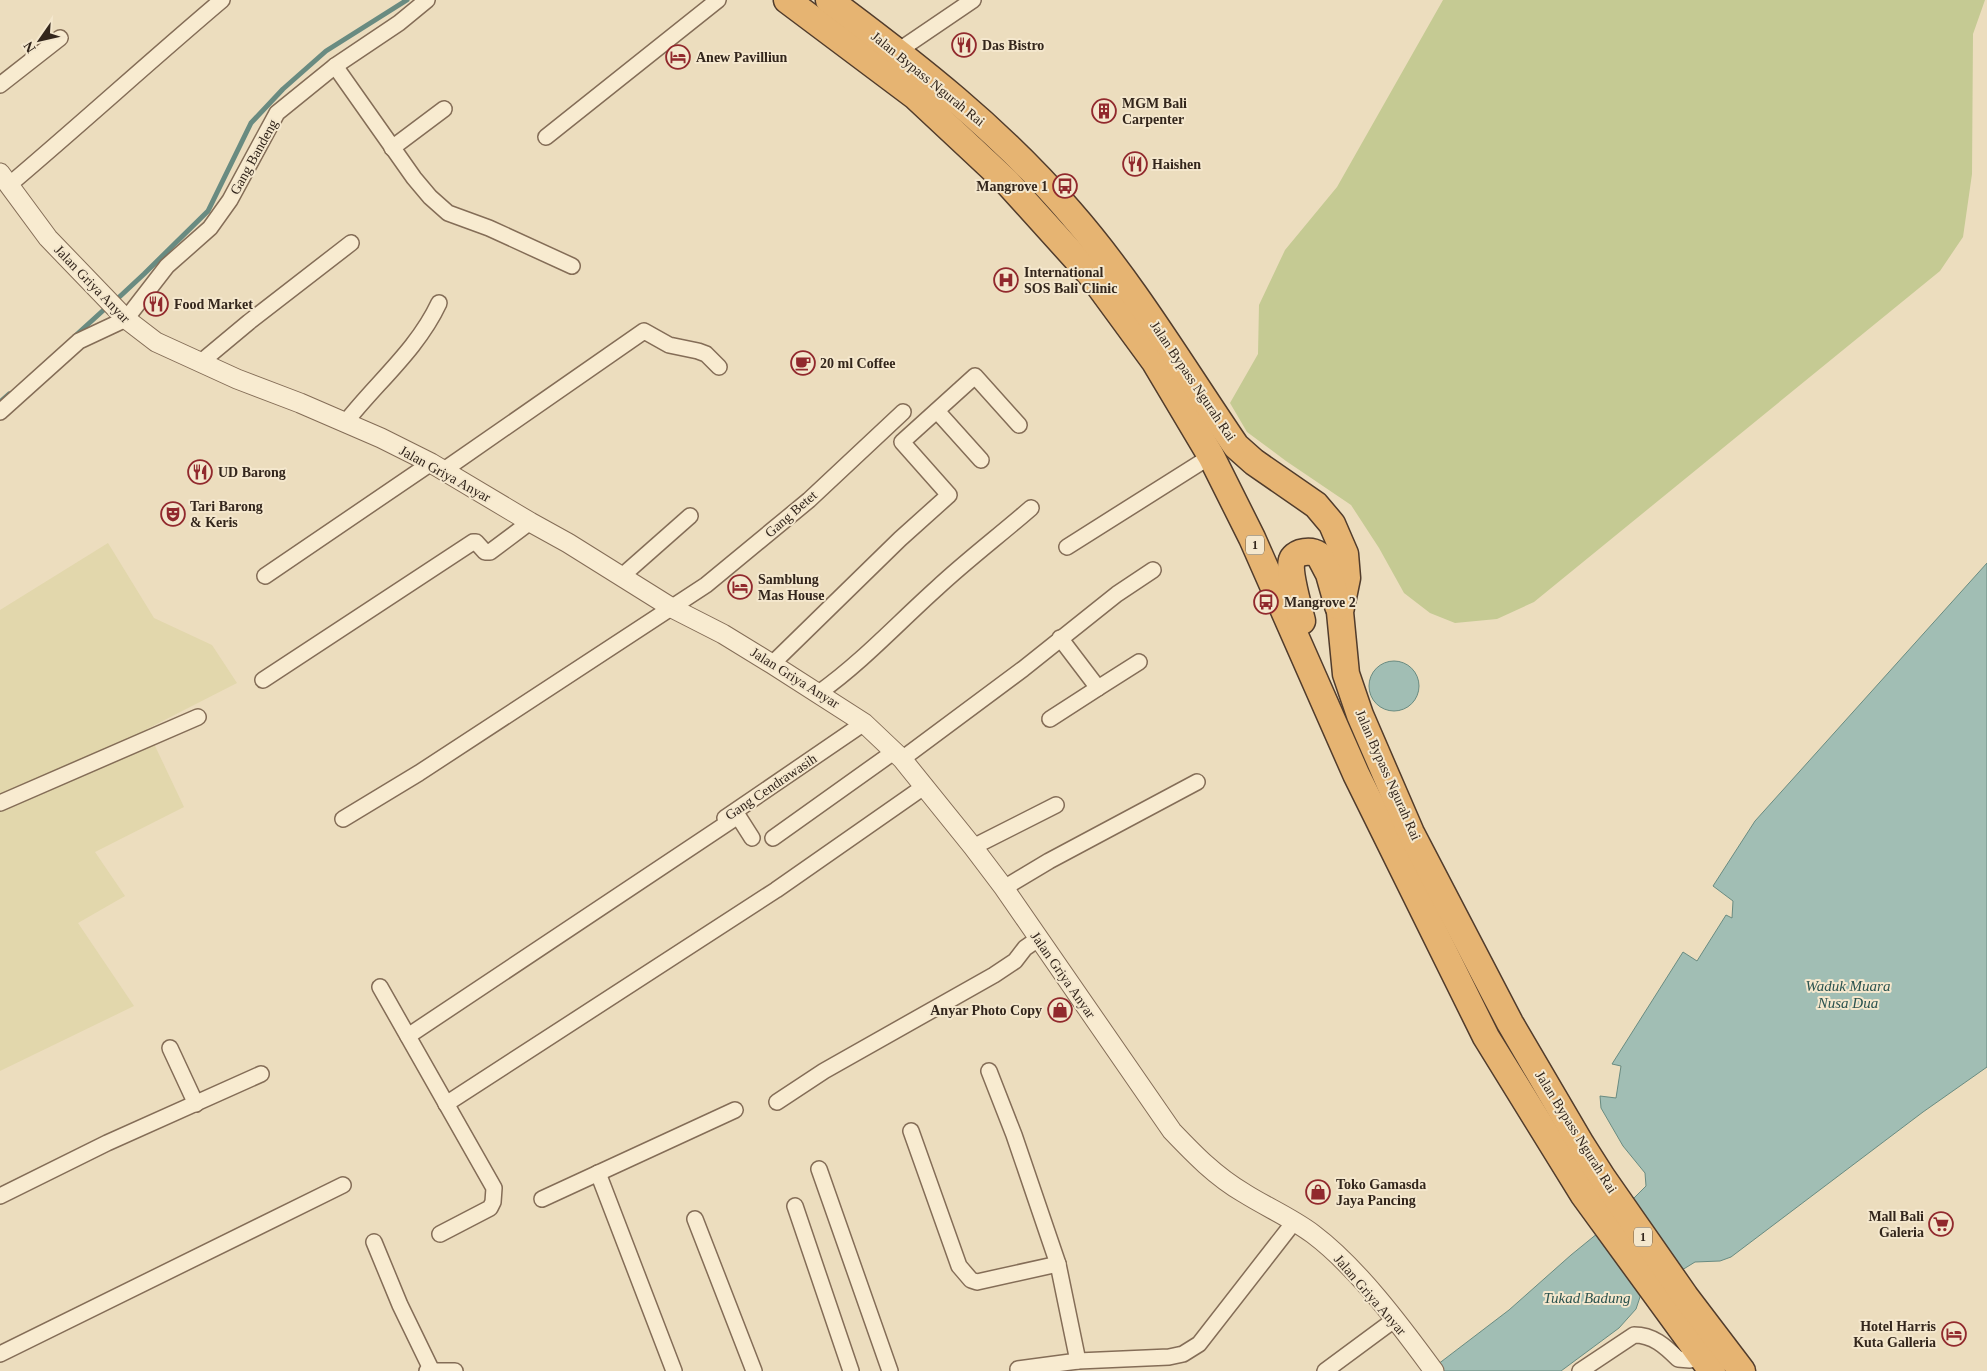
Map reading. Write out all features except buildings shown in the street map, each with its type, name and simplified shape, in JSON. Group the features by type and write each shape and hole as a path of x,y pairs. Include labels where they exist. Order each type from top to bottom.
{"highway":[{"name":"Jalan Bypass Ngurah Rai","path":"787,0 915,96 1007,182 1092,276 1155,362 1211,456 1252,538 1356,774 1486,1037 1676,1303 1742,1371"},
{"name":"Jalan Bypass Ngurah Rai","path":"829,0 898,52 974,115 1022,160 1070,211 1114,265 1236,446 1254,462 1316,505 1332,524 1345,554 1347,578 1340,612 1346,674 1360,715 1396,800 1473,954 1551,1094 1592,1186"},
{"path":"1322,695 1295,593 1292,560 1296,554 1308,551 1319,555 1329,574 1340,612"},
{"name":"Jalan Bypass Ngurah Rai","path":"1676,1303 1705,1363"}],"street":[{"path":"5,179 88,118 140,70 222,0"},
{"name":"Gang Bandeng","path":"124,316 167,266 210,228 222,214 277,113 335,66 399,23 427,0"},
{"path":"546,137 718,0"},
{"path":"898,52 973,0"},
{"path":"0,85 60,38"},
{"path":"335,66 422,189 448,213 489,228 572,266"},
{"path":"392,148 444,109"},
{"name":"Jalan Griya Anyar","path":"5,179 48,238 124,316 156,342 236,379 300,403 438,466 568,543 672,608 723,634 820,692 864,723 898,755 973,846 1172,1130 1202,1163 1217,1176 1312,1233 1349,1266 1431,1368"},
{"path":"201,362 249,322 351,243"},
{"path":"345,423 413,347 439,303"},
{"path":"0,412 79,341 124,316"},
{"path":"265,576 438,466 644,331 669,345 706,354 719,367"},
{"path":"772,664 900,539 949,495 902,442 976,376 1019,425"},
{"path":"937,411 981,460"},
{"name":"Gang Betet","path":"343,819 418,773 706,585 809,500 903,412"},
{"path":"1067,546 1211,456"},
{"path":"820,692 852,667 960,567 982,551 1030,508"},
{"path":"622,576 690,516"},
{"path":"263,680 473,542 476,542 485,552 490,552 530,522"},
{"path":"773,838 1008,680 1118,594 1153,570"},
{"path":"1060,638 1098,688"},
{"path":"1050,719 1139,662"},
{"path":"0,804 198,717"},
{"name":"Gang Cendrawasih","path":"676,850 864,723"},
{"path":"1004,888 1196,782"},
{"path":"446,1104 776,890 925,786"},
{"path":"973,846 1056,805"},
{"path":"408,1036 738,816 752,838"},
{"path":"777,1102 824,1071 994,975 1016,961 1025,948 1038,939"},
{"path":"380,987 494,1188 494,1196 490,1208 440,1234"},
{"path":"170,1048 196,1104"},
{"path":"989,1071 1014,1135 1058,1264 1078,1361"},
{"path":"0,1196 107,1143 260,1074"},
{"path":"542,1199 735,1110"},
{"path":"911,1131 959,1266 965,1274 977,1282 1058,1264"},
{"path":"820,1169 890,1371"},
{"path":"598,1173 674,1371"},
{"path":"0,1354 343,1186"},
{"path":"795,1206 851,1371"},
{"path":"695,1219 754,1371"},
{"path":"1018,1369 1078,1361 1169,1356 1183,1354 1193,1349 1294,1222"},
{"path":"374,1242 400,1305 432,1371"},
{"path":"1324,1371 1394,1320"},
{"path":"1580,1371 1634,1336 1642,1335 1652,1338 1678,1359 1705,1363"},
{"path":"427,1371 456,1371"}],"shaded area":[{"path":"108,543 154,618 212,645 237,683 147,729 184,807 95,852 125,896 78,923 134,1006 0,1071 0,610"}],"green space":[{"path":"1443,0 1985,0 1973,34 1972,174 1963,237 1940,271 1534,602 1497,619 1455,623 1430,613 1404,593 1379,548 1351,505 1247,432 1230,403 1258,354 1259,305 1285,250 1337,187"}],"water":[{"name":"Waduk Muara Nusa Dua","path":"1987,563 1987,1067 1923,1112 1731,1257 1720,1261 1695,1262 1682,1270 1633,1199 1646,1186 1645,1173 1623,1146 1601,1108 1600,1096 1616,1098 1621,1066 1612,1064 1683,952 1697,961 1726,915 1732,918 1733,901 1713,886 1755,821"},
{"path":"1389,661 1399,661 1412,668 1419,681 1419,691 1412,704 1399,711 1389,711 1380,707 1373,700 1369,691 1369,681 1373,672 1380,665"},
{"name":"Tukad Badung","path":"1598,1233 1641,1294 1636,1309 1619,1328 1561,1371 1429,1371 1509,1310"}],"waterway":[{"path":"115,301 208,211 251,123 283,89 326,51 407,0"},
{"path":"74,337 108,306"},
{"path":"0,402 9,394"}],"place":[{"name":"Das Bistro","path":"964,45"},
{"name":"Anew Pavilliun","path":"678,57"},
{"name":"MGM Bali Carpenter","path":"1104,111"},
{"name":"Haishen","path":"1135,164"},
{"name":"Mangrove 1","path":"1065,186"},
{"name":"International SOS Bali Clinic","path":"1006,280"},
{"name":"Food Market","path":"156,304"},
{"name":"20 ml Coffee","path":"803,363"},
{"name":"UD Barong","path":"200,472"},
{"name":"Tari Barong & Keris","path":"173,514"},
{"name":"Samblung Mas House","path":"740,587"},
{"name":"Mangrove 2","path":"1266,602"},
{"name":"Anyar Photo Copy","path":"1060,1010"},
{"name":"Toko Gamasda Jaya Pancing","path":"1318,1192"},
{"name":"Mall Bali Galeria","path":"1941,1224"},
{"name":"Hotel Harris Kuta Galleria","path":"1954,1334"}]}
